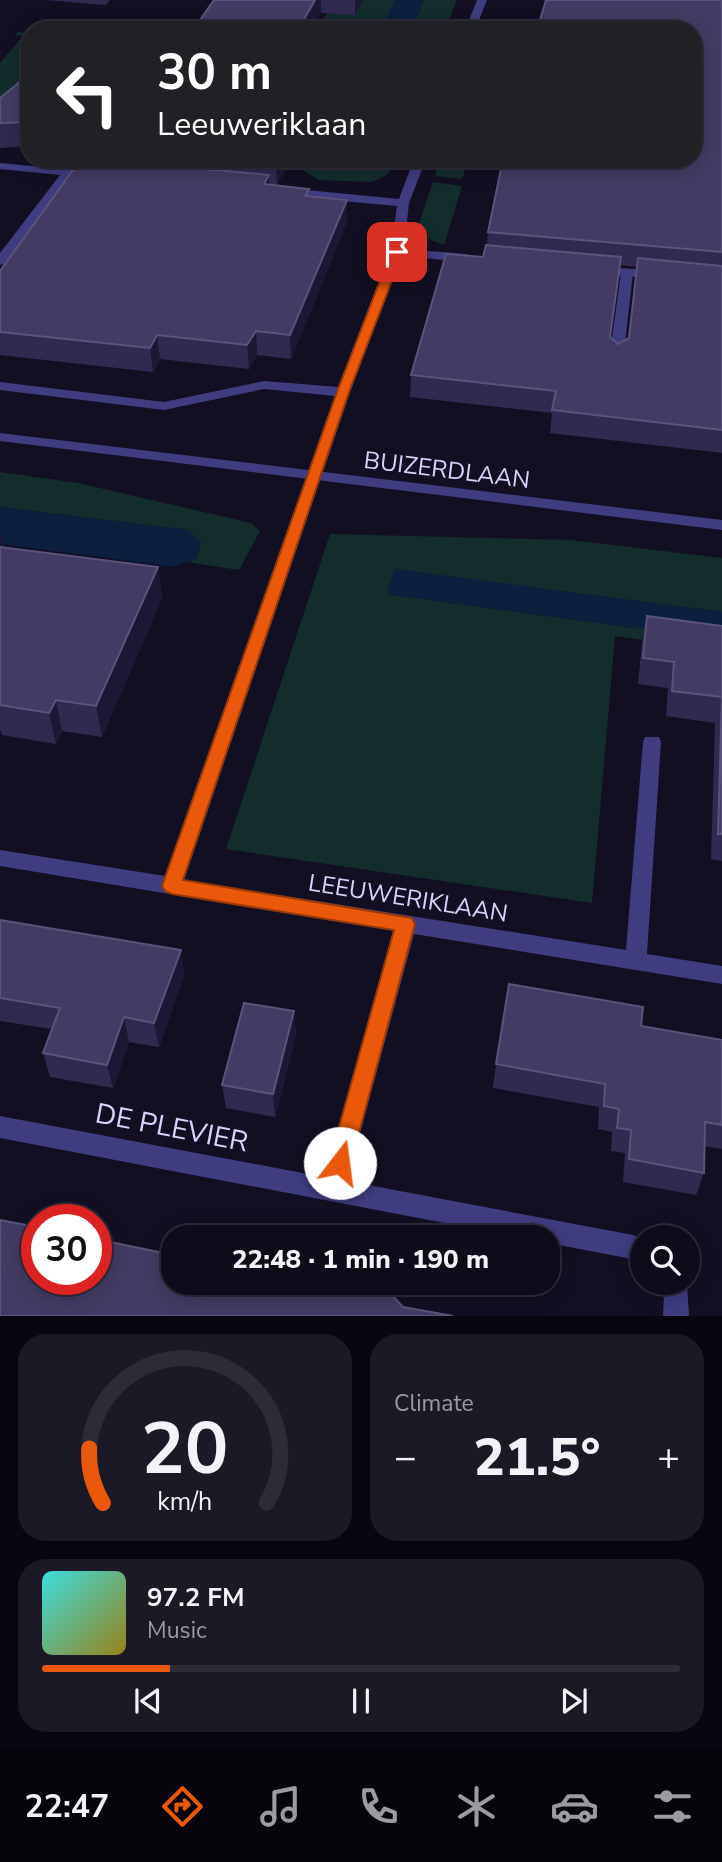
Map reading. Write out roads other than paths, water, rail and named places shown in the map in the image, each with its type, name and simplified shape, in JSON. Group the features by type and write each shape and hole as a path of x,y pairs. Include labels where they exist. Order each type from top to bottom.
{"street":[{"path":"474,21 482,0"},
{"path":"0,166 21,168"},
{"path":"23,168 108,176"},
{"path":"0,261 71,168"},
{"path":"172,886 343,392 397,252 403,202 416,168"},
{"path":"269,190 403,202"},
{"path":"397,252 479,259"},
{"path":"585,269 667,276"},
{"path":"616,360 627,272"},
{"path":"0,386 163,406 264,385 343,392"},
{"name":"BUIZERDLAAN","path":"0,437 722,525"},
{"path":"636,961 652,742"},
{"name":"LEEUWERIKLAAN","path":"0,858 722,975"},
{"path":"333,1189 406,924"},
{"name":"DE PLEVIER","path":"0,1127 630,1246"},
{"path":"676,1316 677,1295"}],"water":[{"path":"395,0 424,0 415,21 385,21"},
{"path":"0,507 188,530 201,542 197,558 174,567 0,544"},
{"path":"395,569 722,612 722,640 387,594"}]}
